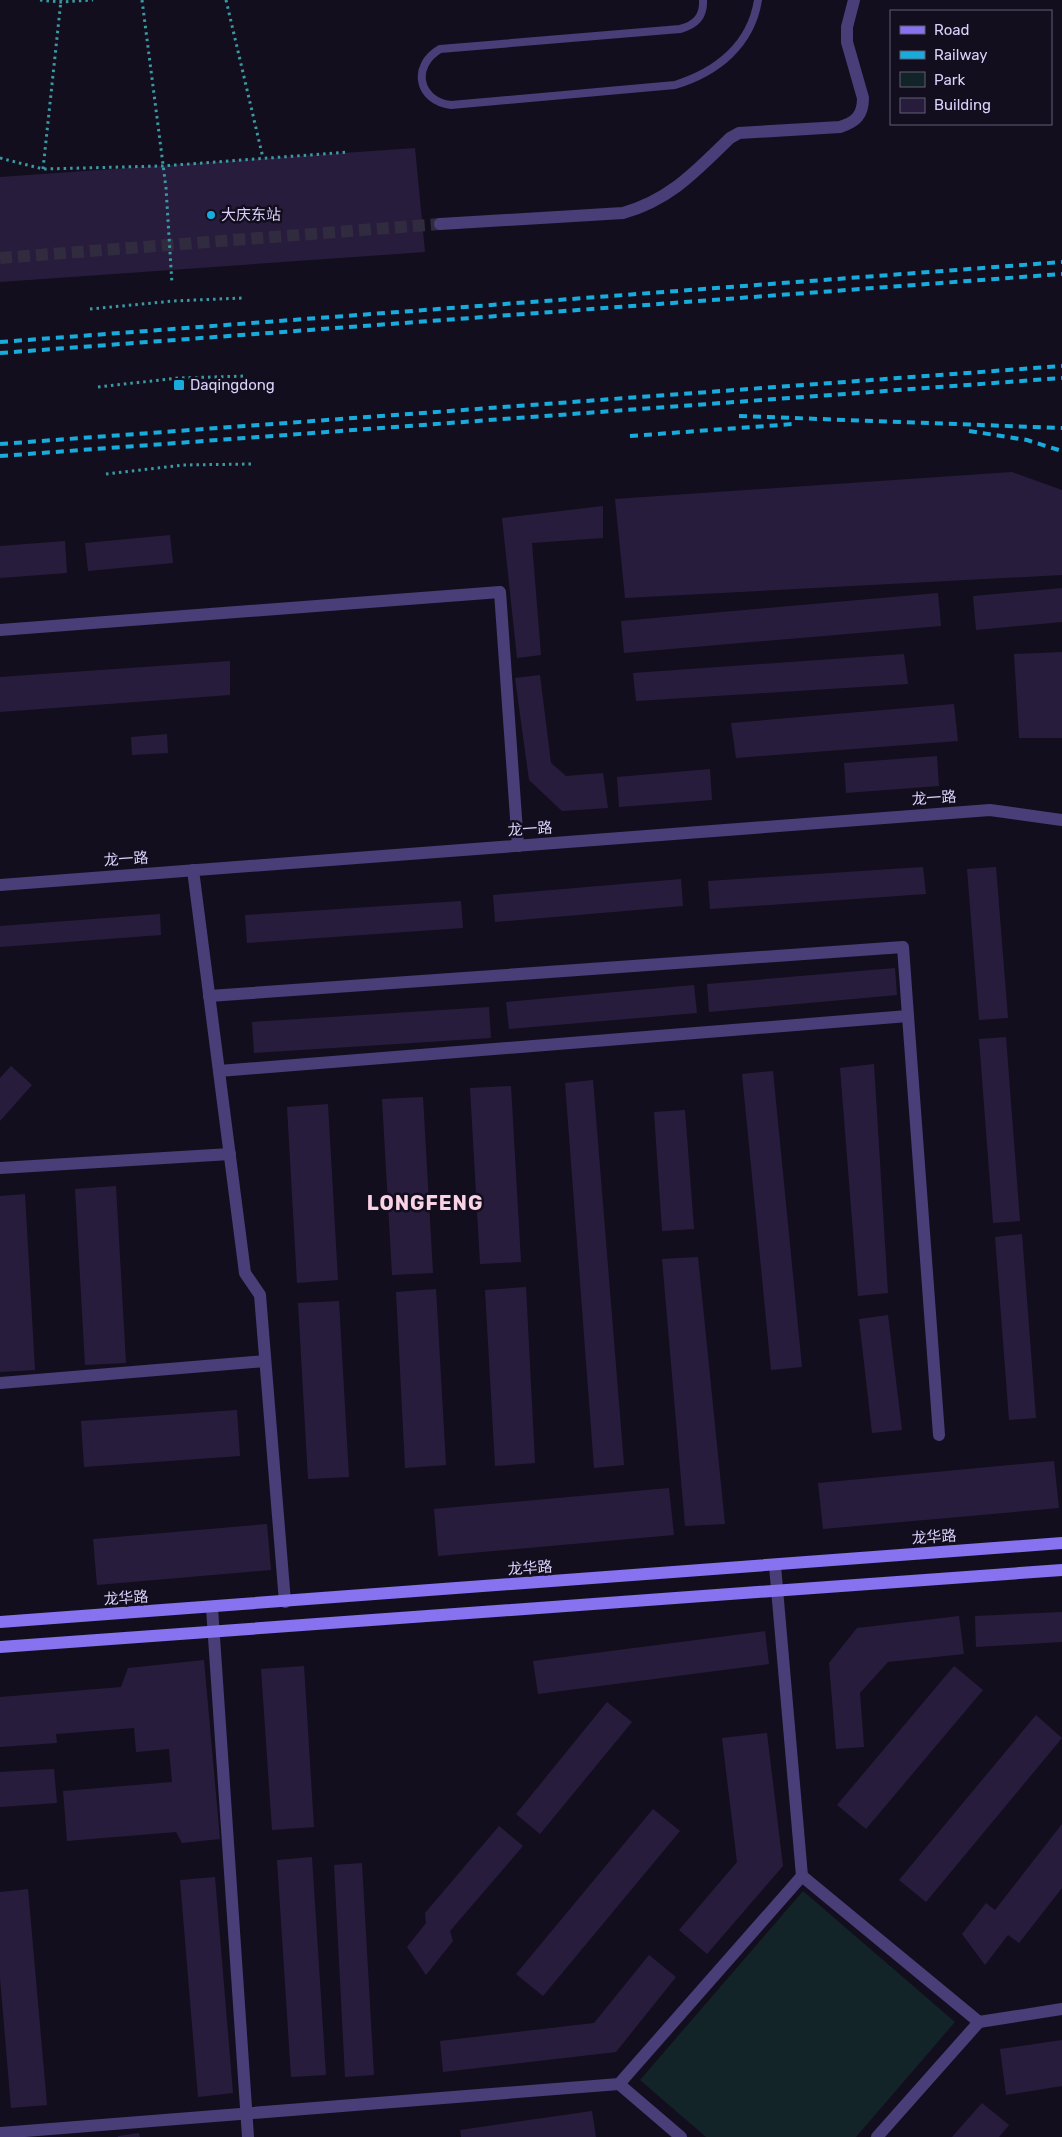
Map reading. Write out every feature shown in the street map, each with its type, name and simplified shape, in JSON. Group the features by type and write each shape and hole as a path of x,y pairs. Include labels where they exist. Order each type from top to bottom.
{"main road":[{"name":"龙华路","path":"0,1622 212,1608 1062,1543"},
{"path":"0,1647 1062,1570"}],"street":[{"path":"440,224 623,213 642,208 680,186 730,138 739,133 840,127 851,124 859,117 863,107 863,98 847,42 847,27 854,0"},
{"path":"0,630 500,592 518,846"},
{"name":"龙一路","path":"0,885 990,810 1062,820"},
{"path":"193,870 245,1272 260,1295 285,1602"},
{"path":"209,996 903,947 939,1435"},
{"path":"219,1072 908,1016"},
{"path":"0,1168 230,1154"},
{"path":"0,1384 265,1361"},
{"path":"775,1566 802,1876 980,2022"},
{"path":"212,1608 248,2137"},
{"path":"0,2133 246,2112 619,2084 802,1876"},
{"path":"877,2137 980,2022 1062,2009"},
{"path":"619,2084 681,2137"}],"lane":[{"path":"703,0 703,9 700,17 688,27 440,49 431,54 425,62 422,71 424,89 435,101 451,105 675,85 696,78 719,65 735,50 753,20 758,0"}],"path":[{"path":"40,0 93,0"},
{"path":"142,0 166,188 172,284"},
{"path":"226,0 263,158"},
{"path":"43,169 60,1"},
{"path":"0,158 43,169 162,166 349,152"},
{"path":"90,309 173,301 242,298"},
{"path":"98,386 178,378 247,376"},
{"path":"106,474 183,464 252,464"}],"green space":[{"path":"803,1891 955,2022 856,2137 706,2137 640,2080"}],"building":[{"name":"大庆东站","path":"415,148 425,252 0,282 0,177"},
{"path":"1012,472 1062,490 1062,575 625,598 615,499"},
{"path":"603,506 603,538 532,543 541,655 517,658 502,518"},
{"path":"170,535 173,563 88,571 85,543"},
{"path":"65,541 67,573 0,578 0,546"},
{"path":"1062,588 1062,622 976,630 973,596"},
{"path":"938,593 941,626 624,653 621,621"},
{"path":"1062,652 1062,738 1019,738 1014,654"},
{"path":"904,654 908,684 636,701 633,673"},
{"path":"230,661 230,695 0,712 0,677"},
{"path":"540,675 551,763 566,776 603,773 608,808 562,811 529,780 515,678"},
{"path":"954,704 958,741 736,758 731,723"},
{"path":"167,734 168,753 132,755 131,737"},
{"path":"937,756 939,786 846,793 844,763"},
{"path":"710,769 712,800 619,807 617,777"},
{"path":"923,867 926,894 710,909 708,881"},
{"path":"996,867 1008,1018 979,1020 967,869"},
{"path":"681,879 683,906 495,922 493,895"},
{"path":"461,901 463,928 247,943 245,915"},
{"path":"160,914 161,935 0,947 0,926"},
{"path":"895,968 897,995 709,1012 707,984"},
{"path":"694,985 697,1013 509,1029 506,1002"},
{"path":"489,1007 491,1038 254,1053 252,1022"},
{"path":"1006,1037 1020,1221 993,1223 979,1039"},
{"path":"874,1064 888,1293 858,1296 840,1068"},
{"path":"11,1066 32,1085 0,1121 0,1078"},
{"path":"773,1071 802,1367 771,1370 742,1074"},
{"path":"593,1080 624,1465 594,1468 565,1083"},
{"path":"511,1086 521,1262 480,1264 470,1088"},
{"path":"423,1097 433,1273 392,1275 382,1099"},
{"path":"328,1104 338,1280 297,1283 287,1107"},
{"path":"685,1110 694,1229 662,1231 654,1112"},
{"path":"116,1186 126,1363 85,1365 75,1189"},
{"path":"25,1194 35,1370 0,1372 0,1196"},
{"path":"1022,1234 1036,1418 1009,1420 995,1237"},
{"path":"698,1257 725,1524 685,1526 662,1259"},
{"path":"526,1287 535,1463 495,1466 485,1290"},
{"path":"436,1289 446,1465 405,1468 396,1292"},
{"path":"339,1301 349,1477 308,1479 298,1303"},
{"path":"888,1315 902,1430 872,1433 859,1319"},
{"path":"237,1410 240,1456 84,1467 81,1421"},
{"path":"1054,1461 1059,1508 823,1529 818,1483"},
{"path":"669,1488 674,1535 438,1556 434,1509"},
{"path":"267,1524 271,1570 97,1585 93,1539"},
{"path":"1062,1612 1062,1642 976,1647 975,1616"},
{"path":"959,1616 964,1654 888,1662 860,1693 864,1747 836,1749 829,1663 857,1628"},
{"path":"765,1631 769,1664 538,1694 533,1661"},
{"path":"204,1660 220,1839 182,1843 176,1832 67,1841 63,1791 172,1782 169,1749 136,1752 134,1728 56,1734 57,1743 0,1747 0,1697 121,1687 128,1668"},
{"path":"304,1666 314,1827 272,1830 261,1669"},
{"path":"954,1666 983,1690 866,1829 837,1805"},
{"path":"607,1702 632,1722 540,1834 516,1814"},
{"path":"1036,1715 1062,1738 926,1902 899,1880"},
{"path":"767,1733 783,1866 707,1954 679,1930 737,1862 722,1738"},
{"path":"54,1769 57,1803 0,1807 0,1772"},
{"path":"653,1809 680,1831 543,1996 516,1974"},
{"path":"1062,1824 1062,1888 1019,1943 1008,1935 985,1965 962,1934 986,1903 995,1910"},
{"path":"499,1826 523,1846 450,1931 453,1941 426,1975 407,1947 426,1923 425,1913"},
{"path":"312,1857 326,2075 291,2077 277,1860"},
{"path":"362,1863 374,2075 345,2077 334,1865"},
{"path":"215,1877 233,2093 198,2097 180,1880"},
{"path":"28,1889 47,2105 11,2108 0,1978 0,1892"},
{"path":"649,1955 676,1977 616,2052 443,2072 440,2041 594,2023"},
{"path":"1062,2040 1062,2086 1006,2095 1000,2049"},
{"path":"982,2103 1009,2125 999,2137 952,2137"},
{"path":"592,2111 596,2137 461,2137 460,2130"},
{"path":"139,2133 140,2137 118,2137 118,2136"}],"tunnel":[{"path":"0,258 440,224"}],"railway":[{"path":"0,342 1062,262"},
{"path":"0,353 1062,274"},
{"path":"0,444 1062,366"},
{"path":"0,456 1062,378"},
{"path":"739,416 1062,428"},
{"path":"630,436 793,424"},
{"path":"969,431 1027,440 1062,451"}],"place":[{"name":"大庆东站","path":"211,215"},
{"name":"Daqingdong","path":"179,385"}],"district":[{"name":"LONGFENG","path":"425,1203"}]}
